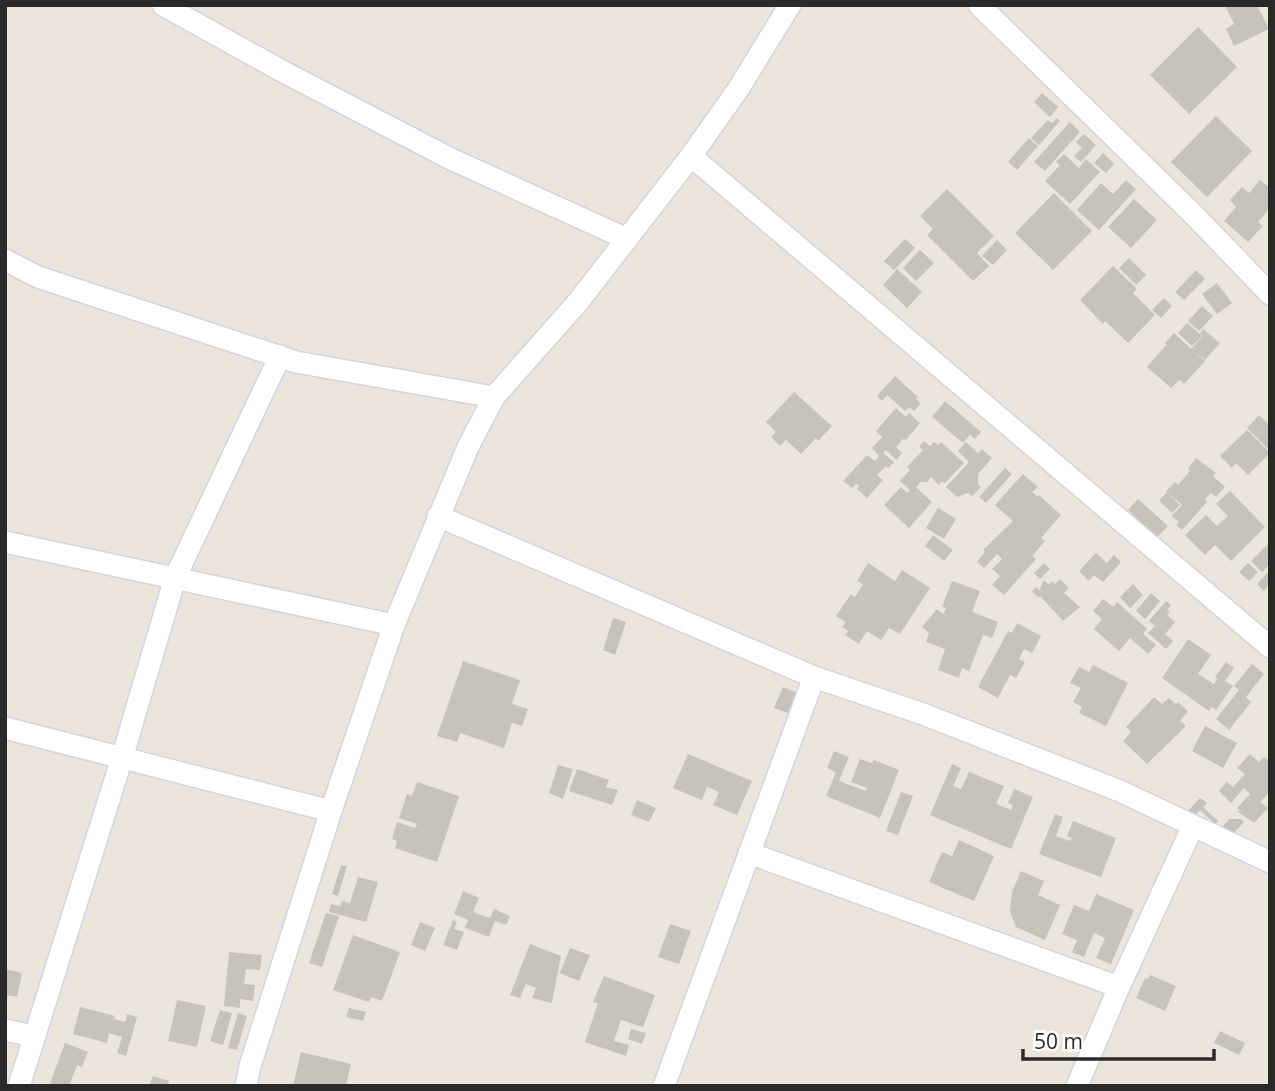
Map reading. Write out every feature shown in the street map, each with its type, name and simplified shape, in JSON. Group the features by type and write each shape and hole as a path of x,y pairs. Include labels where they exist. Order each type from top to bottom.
{"street":[{"path":"163,5 280,70 451,159 627,239"},
{"path":"246,1086 331,811 394,625 468,447 494,397 578,302 691,156 790,5"},
{"path":"979,5 1195,216 1270,295"},
{"path":"691,156 1270,647"},
{"path":"5,260 38,276 296,362 494,397"},
{"path":"19,1086 122,758 175,578 280,356"},
{"path":"438,516 814,677 923,714 1096,781 1270,862"},
{"path":"5,542 394,625"},
{"path":"664,1086 814,677"},
{"path":"5,728 331,811"},
{"path":"1077,1086 1193,826"},
{"path":"749,853 1119,987"},
{"path":"5,1030 33,1036"}],"building":[{"path":"1225,5 1257,5 1269,29 1234,46 1226,29 1234,24"},
{"path":"1198,27 1237,67 1189,114 1150,75"},
{"path":"1042,93 1058,107 1050,117 1034,102"},
{"path":"1216,116 1252,151 1207,197 1171,162"},
{"path":"1057,118 1060,121 1039,145 1031,138 1048,120 1052,123"},
{"path":"1070,122 1080,132 1045,171 1034,162"},
{"path":"1084,134 1096,145 1081,162 1074,156 1082,148 1076,142"},
{"path":"1029,138 1038,146 1017,170 1008,162"},
{"path":"1103,153 1114,164 1106,173 1094,163"},
{"path":"1064,154 1079,168 1086,159 1100,172 1070,204 1045,181 1060,165 1056,162"},
{"path":"1126,180 1136,189 1099,230 1077,210 1101,183 1113,194"},
{"path":"1260,180 1270,188 1270,208 1258,222 1263,226 1248,242 1224,221 1236,207 1230,200 1242,187 1249,193"},
{"path":"947,189 994,236 977,253 989,266 973,281 927,235 933,229 920,216"},
{"path":"1054,193 1092,231 1053,270 1015,233"},
{"path":"1134,199 1157,220 1131,248 1108,227"},
{"path":"905,239 915,248 894,270 884,261"},
{"path":"997,240 1007,250 993,265 982,256"},
{"path":"920,250 934,263 916,281 903,268"},
{"path":"1129,258 1146,275 1136,285 1119,268"},
{"path":"1113,266 1137,289 1133,293 1155,315 1128,343 1105,321 1103,324 1080,300"},
{"path":"897,269 922,292 907,308 883,285"},
{"path":"1196,270 1205,279 1184,300 1175,292"},
{"path":"1217,283 1232,303 1217,314 1202,294"},
{"path":"1164,298 1172,306 1161,318 1152,310"},
{"path":"1202,306 1213,316 1199,331 1188,321"},
{"path":"1187,323 1202,336 1192,346 1178,333"},
{"path":"1203,329 1220,343 1205,360 1193,351 1205,361 1184,384 1179,380 1171,388 1147,367 1174,333 1191,349 1203,336 1200,333"},
{"path":"895,376 918,397 916,399 921,403 914,411 909,407 905,411 887,395 882,401 877,396"},
{"path":"794,392 832,426 801,454 786,440 780,446 771,437 776,432 766,422"},
{"path":"945,401 981,432 975,439 970,435 963,443 932,417"},
{"path":"896,408 906,417 909,413 920,423 906,440 903,439 896,447 902,453 896,460 886,450 883,453 894,462 877,475 883,480 867,498 857,489 859,486 856,484 852,488 843,481 867,455 875,461 879,456 872,448 882,437 876,431"},
{"path":"1259,415 1270,426 1270,451 1247,428"},
{"path":"1247,430 1270,453 1248,475 1236,463 1232,468 1220,456"},
{"path":"924,441 930,446 934,442 938,445 941,442 964,463 945,483 942,481 939,485 931,477 916,487 932,502 909,528 884,505 901,487 907,493 910,490 900,481 910,470 907,467 923,450 919,447"},
{"path":"966,442 978,453 982,449 992,458 978,474 978,484 981,487 972,496 968,493 957,497 946,487 969,462 958,451"},
{"path":"1196,458 1216,473 1213,476 1225,487 1216,497 1211,493 1205,499 1207,502 1182,530 1176,525 1179,522 1172,516 1182,505 1166,491 1175,482 1178,485 1190,471 1188,469"},
{"path":"1005,468 1012,474 986,503 979,497"},
{"path":"1023,474 1038,487 1032,492 1061,515 1041,538 1045,541 1032,556 1036,559 1004,595 992,585 1000,576 992,569 1002,559 997,554 984,568 977,562 985,552 983,550 1013,521 995,505"},
{"path":"1230,491 1265,527 1231,561 1215,545 1205,555 1185,535 1206,515 1217,526 1228,516 1216,504"},
{"path":"1167,492 1180,505 1172,513 1159,501"},
{"path":"1138,499 1168,526 1157,537 1128,510"},
{"path":"938,508 956,519 944,539 926,528"},
{"path":"933,535 953,550 944,561 925,546"},
{"path":"1270,542 1270,564 1262,572 1251,561"},
{"path":"1096,553 1107,563 1114,555 1121,562 1103,582 1094,575 1089,581 1079,571"},
{"path":"868,563 895,581 902,570 930,588 900,634 889,628 881,640 867,631 859,644 845,635 848,631 842,627 846,622 836,616 851,594 855,597 863,584 857,581"},
{"path":"1044,563 1050,569 1040,579 1034,573"},
{"path":"1248,563 1258,572 1249,581 1239,572"},
{"path":"1270,570 1270,584 1264,591 1257,584"},
{"path":"1060,579 1069,588 1064,593 1080,607 1063,621 1040,596 1039,598 1032,592 1036,587 1039,590 1044,580 1049,585"},
{"path":"952,581 980,591 972,612 998,622 992,638 983,635 969,671 962,668 959,678 938,670 945,649 926,642 929,633 922,627 937,609 943,614 946,608 942,607"},
{"path":"1133,584 1143,595 1130,608 1120,597"},
{"path":"1151,593 1160,601 1145,619 1136,611"},
{"path":"1103,599 1113,607 1117,602 1147,629 1143,634 1156,645 1148,654 1130,638 1119,651 1094,629 1102,619 1093,611"},
{"path":"1166,601 1171,605 1167,615 1175,622 1165,634 1173,641 1166,649 1148,633 1155,626 1149,621"},
{"path":"613,618 626,622 615,655 603,650"},
{"path":"1017,623 1041,636 1032,653 1024,649 1019,659 1025,662 1016,678 1010,675 998,698 978,687 1008,631 1012,633"},
{"path":"1188,639 1211,655 1198,674 1214,684 1217,679 1215,677 1226,662 1234,668 1225,681 1233,686 1216,710 1212,707 1209,711 1162,678"},
{"path":"463,661 520,680 512,704 528,709 522,726 512,723 504,748 460,733 457,742 437,736"},
{"path":"1252,664 1264,674 1246,697 1251,702 1229,730 1216,719 1239,690 1234,686"},
{"path":"1093,665 1128,683 1106,726 1079,713 1082,707 1073,702 1081,688 1070,683 1079,667 1089,672"},
{"path":"783,687 796,692 788,713 774,708"},
{"path":"1154,697 1162,704 1169,698 1188,711 1180,721 1186,726 1147,764 1123,741 1131,732 1126,727"},
{"path":"1205,726 1237,743 1223,768 1192,751"},
{"path":"834,751 849,757 839,781 866,791 867,788 851,782 860,759 872,763 874,760 899,770 880,818 826,796 836,772 827,768"},
{"path":"688,754 752,781 737,815 713,805 719,792 707,787 702,800 673,788"},
{"path":"1250,754 1259,762 1264,757 1270,762 1270,792 1260,802 1268,808 1254,823 1238,812 1240,810 1237,808 1250,794 1244,788 1231,803 1219,791 1227,782 1233,787 1245,774 1237,768"},
{"path":"952,764 961,768 953,786 961,789 969,772 1004,786 996,804 1011,810 1013,805 1008,803 1014,789 1033,797 1011,849 930,815"},
{"path":"558,765 573,769 563,799 549,793"},
{"path":"577,769 609,780 606,787 618,790 612,805 569,791"},
{"path":"417,782 459,796 437,862 395,848 397,841 392,839 397,822 415,828 417,824 399,818 407,794 412,796"},
{"path":"901,792 913,796 898,835 886,831"},
{"path":"1200,798 1207,803 1203,807 1218,821 1215,824 1200,810 1193,818 1186,813"},
{"path":"637,800 656,808 649,822 631,815"},
{"path":"1055,814 1063,817 1056,836 1070,841 1072,838 1067,836 1073,821 1116,838 1101,877 1039,854"},
{"path":"1229,819 1241,819 1244,822 1229,838 1220,830"},
{"path":"959,840 994,856 974,901 929,882 942,852 952,856"},
{"path":"341,865 347,866 338,896 332,894"},
{"path":"1021,871 1044,881 1038,895 1060,905 1045,940 1016,927 1010,912 1012,892"},
{"path":"358,877 378,882 366,922 329,912 331,904 340,906 342,901 350,903"},
{"path":"463,891 479,898 473,912 490,918 494,909 510,916 506,925 495,921 489,937 465,928 468,920 454,914"},
{"path":"1096,894 1134,910 1111,964 1096,958 1105,938 1094,933 1084,957 1072,952 1077,940 1062,934 1074,905 1089,911"},
{"path":"326,913 339,916 322,967 309,963"},
{"path":"453,920 457,922 454,929 464,932 457,950 443,945"},
{"path":"420,922 435,928 425,951 411,945"},
{"path":"670,924 691,931 679,964 658,957"},
{"path":"353,935 400,952 382,1001 371,997 369,1002 333,990"},
{"path":"530,944 561,956 552,1003 532,998 536,988 526,984 520,998 510,995"},
{"path":"570,948 590,955 579,981 560,973"},
{"path":"229,952 262,955 260,970 246,969 244,984 255,985 253,1001 240,999 240,1008 224,1006"},
{"path":"5,969 22,973 17,997 5,995"},
{"path":"1150,975 1176,986 1165,1011 1136,998 1145,978 1148,979"},
{"path":"604,976 655,995 643,1027 621,1020 614,1041 629,1045 626,1056 585,1042 598,1003 593,1002"},
{"path":"177,1000 206,1006 197,1047 168,1041"},
{"path":"80,1007 115,1016 114,1019 125,1022 127,1014 137,1017 126,1056 117,1053 122,1037 109,1033 107,1043 73,1034"},
{"path":"349,1008 366,1012 363,1021 346,1017"},
{"path":"220,1010 232,1013 223,1045 210,1041"},
{"path":"238,1013 247,1016 237,1050 228,1048"},
{"path":"631,1029 646,1033 642,1044 628,1039"},
{"path":"1220,1031 1245,1043 1239,1055 1214,1043"},
{"path":"65,1043 88,1052 82,1067 77,1065 69,1086 49,1086"},
{"path":"301,1052 351,1064 346,1086 293,1086"},
{"path":"153,1076 169,1081 168,1086 149,1086"}]}
